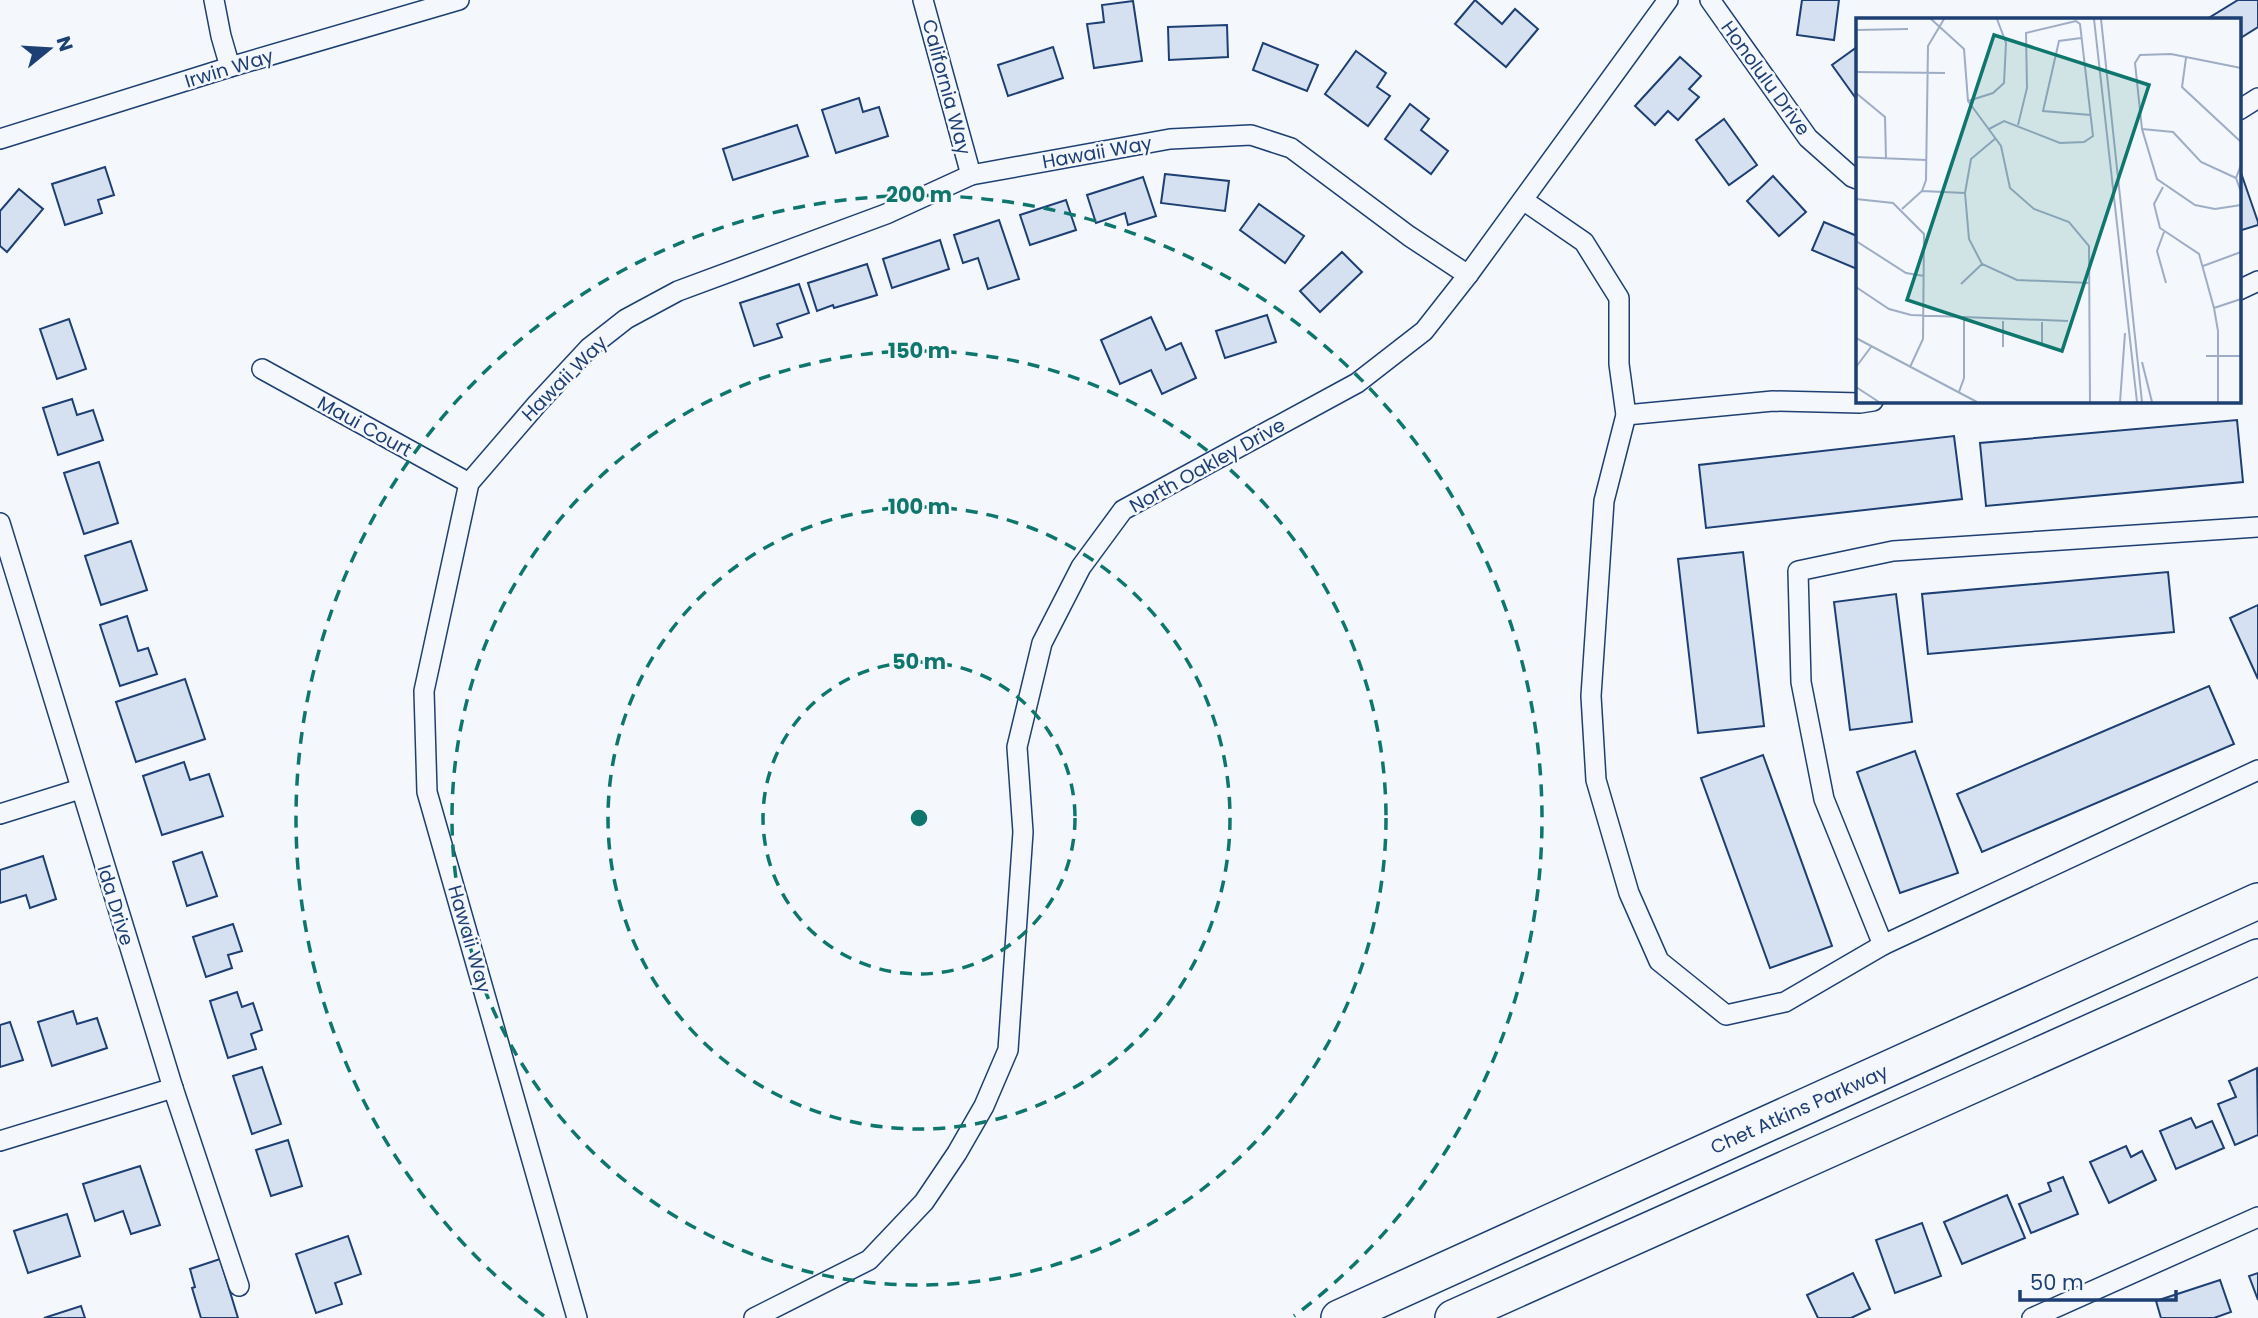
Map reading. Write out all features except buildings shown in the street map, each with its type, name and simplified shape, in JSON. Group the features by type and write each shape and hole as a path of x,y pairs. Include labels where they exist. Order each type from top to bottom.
{"highway":[{"name":"Chet Atkins Parkway","path":"1339,1318 2258,901"},
{"path":"1453,1318 2258,957"}],"street":[{"path":"214,0 230,67"},
{"name":"Irwin Way","path":"0,139 230,67 459,0"},
{"name":"California Way","path":"923,0 971,175"},
{"name":"North Oakley Drive","path":"754,1318 869,1260 924,1202 984,1106 1007,1050 1023,832 1017,747 1042,643 1081,567 1123,510 1357,383 1424,331 1468,275 1668,0"},
{"name":"Honolulu Drive","path":"1710,0 1808,138 1856,179"},
{"path":"2240,109 2258,98"},
{"name":"Hawaii Way","path":"578,1318 427,792 424,691 469,483 589,348 626,319 678,291 886,214 971,175 1170,139 1251,135 1291,148 1409,236 1468,275"},
{"path":"1523,200 1584,242 1619,298 1619,365 1626,415 1604,501 1591,696 1596,780 1629,893 1659,961 1726,1015 1785,1002 1883,945 2258,770"},
{"path":"2240,290 2258,281"},
{"name":"Maui Court","path":"262,369 469,483"},
{"path":"1626,415 1773,401 1866,402"},
{"name":"Ida Drive","path":"0,523 173,1088 239,1286"},
{"path":"1883,945 1825,799 1801,682 1798,571 1893,551 2258,527"},
{"path":"0,814 80,789"},
{"path":"0,1141 173,1088"},
{"path":"2032,1318 2258,1217"}]}
